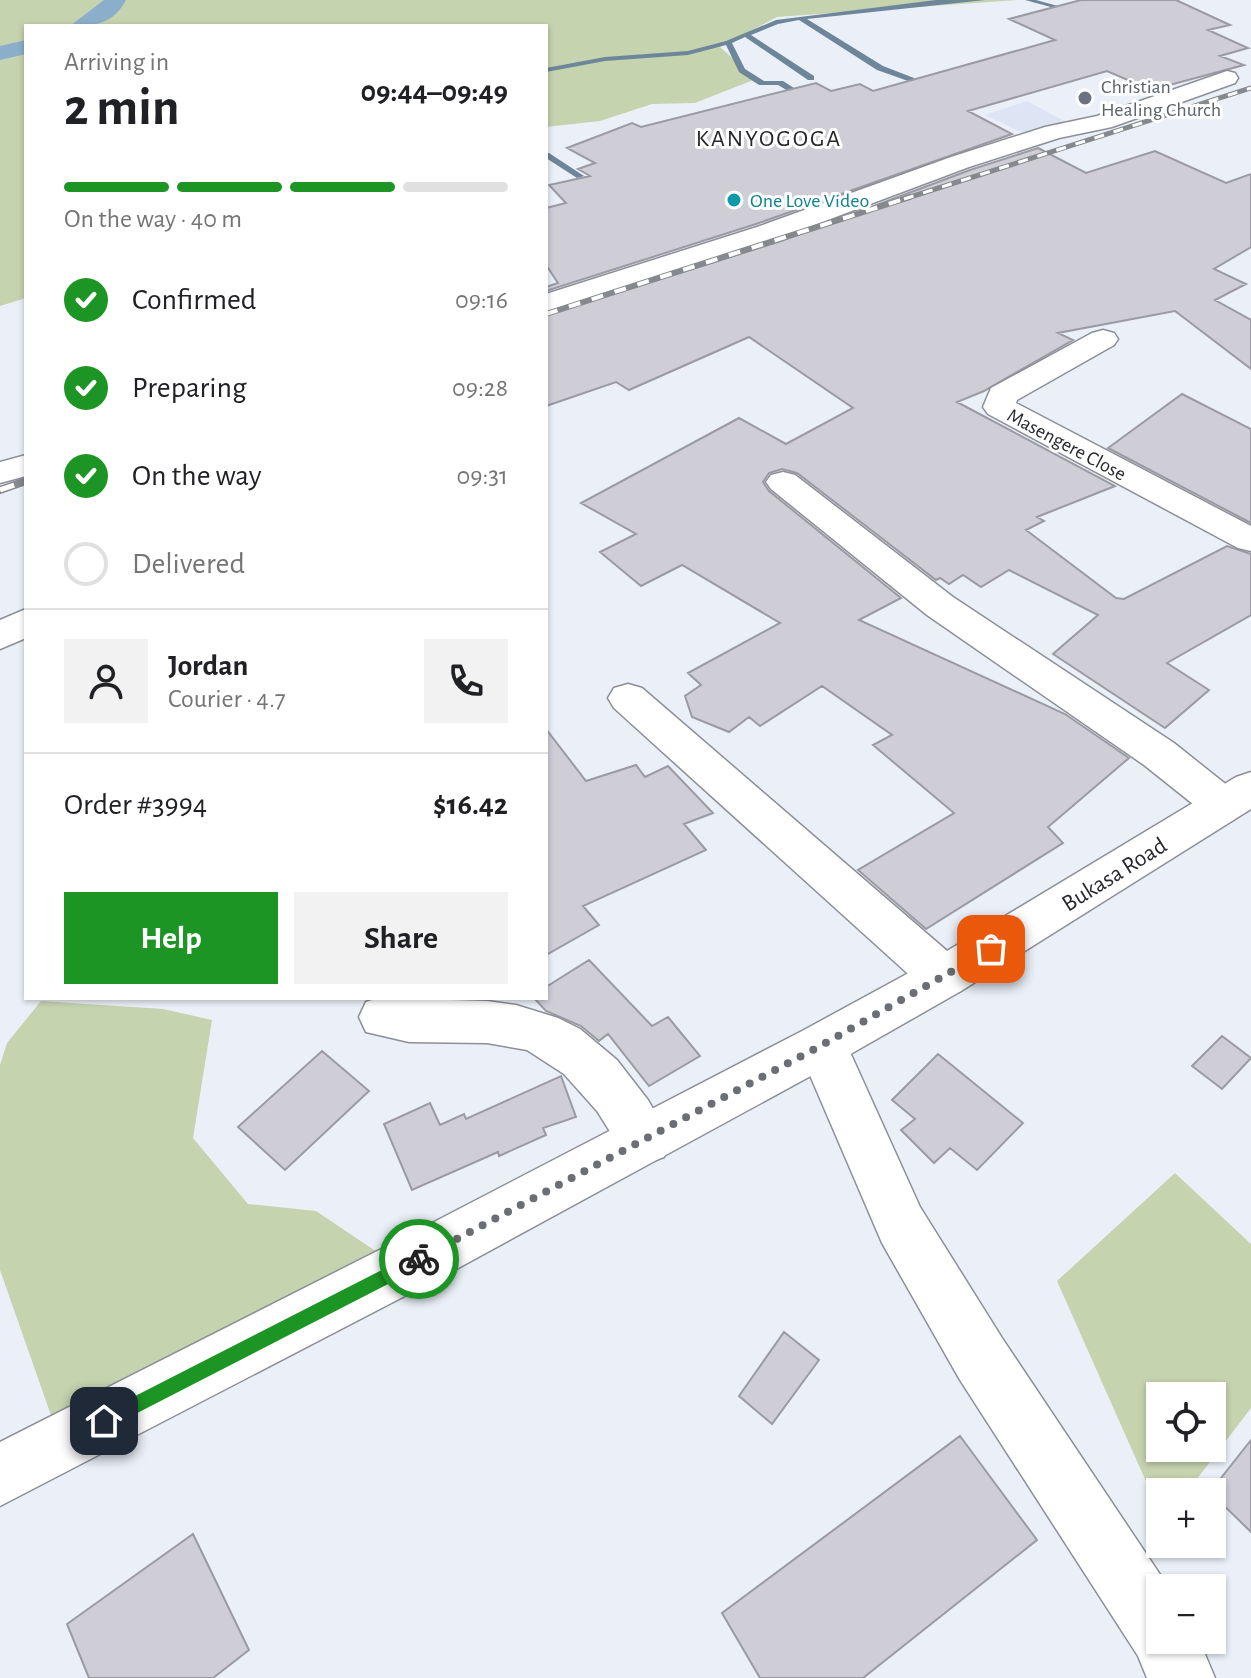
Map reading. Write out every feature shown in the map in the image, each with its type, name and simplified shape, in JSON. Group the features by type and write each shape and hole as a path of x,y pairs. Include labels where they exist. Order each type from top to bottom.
{"street":[{"path":"548,302 767,233 960,162 1054,132 1103,122 1227,78"},
{"name":"Masengere Close","path":"1103,339 1002,395 999,407 1251,540"},
{"path":"0,473 24,466"},
{"path":"783,482 940,606 1159,754 1237,797"},
{"path":"0,636 24,623"},
{"path":"628,698 944,977"},
{"name":"Bukasa Road","path":"0,1475 822,1045 944,977 1237,797"},
{"path":"383,1017 424,1024 521,1025 548,1037 581,1057 613,1088 645,1140"},
{"path":"822,1045 901,1225 981,1359 1146,1611"},
{"path":"1171,1654 1181,1678"}],"shaded area":[{"path":"1027,101 1068,123 1027,135 985,115"}],"green space":[{"path":"0,0 1017,0 777,17 720,47 756,79 695,103 652,104 600,121 548,127 548,24 24,24 24,299 0,306"},
{"path":"41,1001 163,1009 212,1020 193,1138 248,1204 316,1211 383,1256 53,1421 0,1270 0,1065 7,1043"},
{"path":"1175,1173 1251,1244 1251,1408 1226,1441 1226,1382 1146,1382 1146,1462 1210,1462 1198,1478 1146,1478 1146,1481 1057,1281"}],"building":[{"path":"1081,0 1176,0 1230,25 1208,30 1248,48 1220,56 1244,65 1151,90 1107,71 968,111 1012,134 756,224 548,290 548,286 558,283 548,268 548,208 566,203 549,185 590,176 578,169 595,163 567,148 632,123 641,127 816,83 831,91 860,84 873,91 1055,40 1009,19"},
{"path":"1038,148 1086,173 1155,151 1226,183 1251,174 1251,247 1214,269 1246,284 1215,300 1251,320 1251,369 1175,311 1058,333 1073,340 984,391 957,402 1115,486 1037,517 1044,521 1026,530 1116,598 1124,599 1227,546 1251,554 1251,615 1167,663 1209,690 1165,728 1053,654 1098,615 1009,570 981,587 963,575 949,584 940,578 936,580 797,473 782,469 769,473 763,482 769,491 901,598 859,620 1065,714 1129,758 1048,827 1063,843 926,929 858,870 954,813 873,745 892,735 822,686 760,726 749,717 729,732 692,717 685,696 701,685 688,673 780,623 682,565 641,586 600,552 636,534 581,503 739,418 786,444 853,408 749,337 629,390 616,382 548,405 548,314 778,242 970,170"},
{"path":"1182,394 1251,429 1251,523 1108,448"},
{"path":"548,732 586,781 636,765 645,777 668,766 713,813 684,824 706,850 583,906 599,925 548,954"},
{"path":"589,960 652,1026 668,1017 700,1056 649,1086 608,1034 599,1041 581,1026 546,1011 536,1000 548,1000 548,986"},
{"path":"1222,1036 1251,1058 1222,1089 1192,1066"},
{"path":"322,1051 369,1091 285,1170 238,1127"},
{"path":"938,1054 1023,1123 977,1170 950,1148 934,1163 901,1130 915,1119 892,1100"},
{"path":"561,1076 576,1117 543,1128 546,1135 499,1156 498,1152 412,1190 384,1124 430,1103 440,1125 464,1114 466,1119"},
{"path":"784,1332 819,1360 772,1424 739,1396"},
{"path":"960,1436 1037,1540 863,1678 760,1678 722,1613"},
{"path":"1251,1440 1251,1532 1226,1508 1226,1478 1221,1478"},
{"path":"193,1534 249,1650 213,1678 89,1678 67,1624"}],"waterway":[{"path":"85,24 110,9 115,0"},
{"path":"800,18 944,1 982,0"},
{"path":"1028,0 1073,11"},
{"path":"728,42 776,22 800,18"},
{"path":"800,18 880,68 911,80"},
{"path":"746,35 811,78"},
{"path":"548,70 605,59 688,53 728,42"},
{"path":"728,42 742,70 762,83 780,83 805,99"},
{"path":"0,53 24,47"},
{"path":"548,156 580,176"}],"railway":[{"path":"904,199 1251,88"},
{"path":"548,313 910,197"},
{"path":"0,490 24,482"}],"way so far":[{"path":"419,1259 822,1045 991,949"}],"place":[{"name":"Christian Healing Church","path":"1085,98"},
{"name":"One Love Video","path":"734,200"}],"district":[{"name":"KANYOGOGA","path":"769,138"}],"route":[{"path":"104,1421 419,1259"}]}
